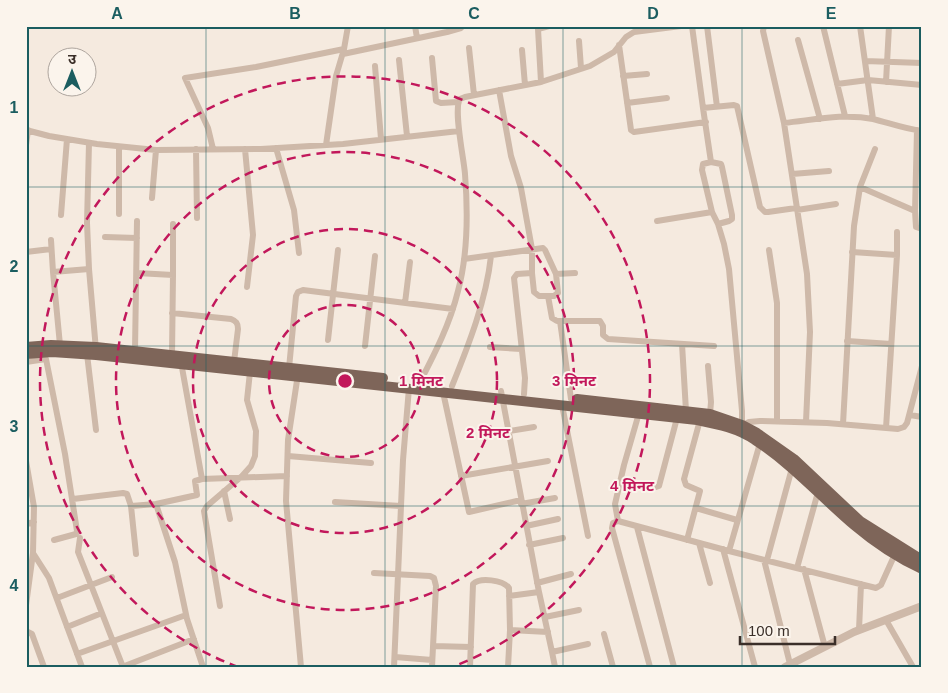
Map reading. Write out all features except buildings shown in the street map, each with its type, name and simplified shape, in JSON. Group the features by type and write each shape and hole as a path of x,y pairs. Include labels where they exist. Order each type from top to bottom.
{"main road":[{"path":"26,347 46,352 60,345 93,352 234,362 409,388 448,389 682,414 757,433 794,459 860,522 922,560"},
{"path":"26,354 135,351 250,372 295,371 420,382 448,389"},
{"path":"501,395 524,394 640,413 710,414 740,428 754,438 792,468 855,526 895,554 922,569"}],"street":[{"path":"326,145 336,76 348,26"},
{"path":"414,26 417,38"},
{"path":"541,82 538,28 549,26"},
{"path":"432,58 436,101 441,103 458,102 465,97 526,86 590,66 614,52 633,29 682,26"},
{"path":"692,26 711,162"},
{"path":"707,26 717,106"},
{"path":"764,26 763,31 784,123 807,274 810,332 806,422"},
{"path":"823,26 845,116"},
{"path":"860,26 873,119"},
{"path":"886,82 889,26"},
{"path":"213,149 208,128 185,78 417,38 463,27"},
{"path":"798,40 820,119"},
{"path":"579,41 581,68"},
{"path":"620,45 629,128 631,130 634,132 706,122"},
{"path":"469,48 474,95"},
{"path":"522,50 526,86"},
{"path":"399,60 407,136"},
{"path":"865,61 922,63"},
{"path":"375,66 381,139"},
{"path":"623,76 647,74"},
{"path":"837,84 868,80 922,85"},
{"path":"464,259 491,256 532,249 539,248 545,250 556,274 558,293 554,296 534,294 532,249 521,188 510,156 499,90"},
{"path":"626,104 667,98"},
{"path":"420,382 444,334 453,309 459,290 464,259 467,200 464,154 459,131 458,102"},
{"path":"703,108 734,104 738,106 762,210 768,212 836,204"},
{"path":"784,123 845,116 873,119 900,127 919,130 915,211 916,226 922,229"},
{"path":"26,145 27,130 89,143 156,150 245,149 326,145 459,131"},
{"path":"61,215 67,139"},
{"path":"89,143 88,269 96,430"},
{"path":"119,147 119,214"},
{"path":"276,148 294,210 299,253"},
{"path":"245,149 253,235 247,287"},
{"path":"843,424 852,252 857,199 875,149"},
{"path":"152,198 156,150"},
{"path":"196,150 197,218"},
{"path":"718,224 729,222 732,219 732,215 722,167 720,164 711,162 703,164 701,167 712,212 724,244 729,269 741,392 740,428 760,420 898,429 904,427 908,423 922,366"},
{"path":"792,174 829,171"},
{"path":"860,187 915,211"},
{"path":"656,221 712,212"},
{"path":"135,351 137,221"},
{"path":"173,224 172,313 178,358 202,479"},
{"path":"886,428 897,255 896,232"},
{"path":"105,237 137,238"},
{"path":"51,240 60,345"},
{"path":"26,252 51,249"},
{"path":"328,340 338,250"},
{"path":"769,250 777,303 777,421"},
{"path":"852,252 897,255"},
{"path":"365,346 375,256"},
{"path":"491,256 488,280 481,308 448,389 461,476 469,512 521,502 555,498"},
{"path":"405,303 410,262"},
{"path":"53,272 88,269"},
{"path":"137,273 173,275"},
{"path":"524,394 525,378 514,278 518,274 532,273"},
{"path":"556,274 575,273"},
{"path":"301,667 287,521 288,440 295,371 296,296 298,292 303,290 453,309"},
{"path":"548,296 551,317 554,320 600,322 603,335 608,338 714,346"},
{"path":"172,313 235,321 238,324 238,329 234,362"},
{"path":"560,321 566,402 588,536"},
{"path":"847,341 891,344"},
{"path":"621,479 653,488 659,486 682,414 682,344"},
{"path":"490,347 522,349"},
{"path":"26,362 46,352 73,499 76,534 54,540"},
{"path":"708,366 710,414"},
{"path":"220,606 204,508 242,476 251,466 255,456 255,427 248,405 250,372"},
{"path":"394,667 409,388"},
{"path":"501,395 529,545 555,667"},
{"path":"618,522 615,504 640,413"},
{"path":"910,415 922,417"},
{"path":"687,540 700,491 686,485 684,481 700,420"},
{"path":"490,434 534,427"},
{"path":"756,667 726,550 760,443"},
{"path":"288,456 371,463"},
{"path":"26,461 34,507 33,554 26,605"},
{"path":"461,476 548,461"},
{"path":"792,468 766,560 788,666 859,630 922,606"},
{"path":"131,506 156,504 197,495 195,481 202,479 242,476 287,476"},
{"path":"224,491 230,519"},
{"path":"818,492 800,569 824,647"},
{"path":"73,499 127,494 131,506 136,554"},
{"path":"335,502 402,506"},
{"path":"156,504 175,562 186,615 203,667"},
{"path":"696,508 737,520"},
{"path":"526,526 558,520"},
{"path":"26,524 34,522"},
{"path":"650,667 612,528 613,523 618,522 876,588 879,587 895,554"},
{"path":"637,527 674,667"},
{"path":"80,538 78,552 123,667 194,639"},
{"path":"529,545 562,538"},
{"path":"699,543 710,583"},
{"path":"33,554 49,578 82,667"},
{"path":"374,573 430,576 434,578 436,586 432,663 394,657"},
{"path":"537,583 571,574"},
{"path":"57,598 112,577"},
{"path":"470,667 473,584 479,580 506,584 509,588 510,630 508,667"},
{"path":"859,630 861,584"},
{"path":"510,596 539,592"},
{"path":"545,617 579,610"},
{"path":"67,627 102,613"},
{"path":"77,654 186,615"},
{"path":"886,620 913,667"},
{"path":"26,630 32,634 44,667"},
{"path":"510,630 548,632"},
{"path":"604,634 613,667"},
{"path":"552,652 588,644"},
{"path":"433,646 471,647"}]}
